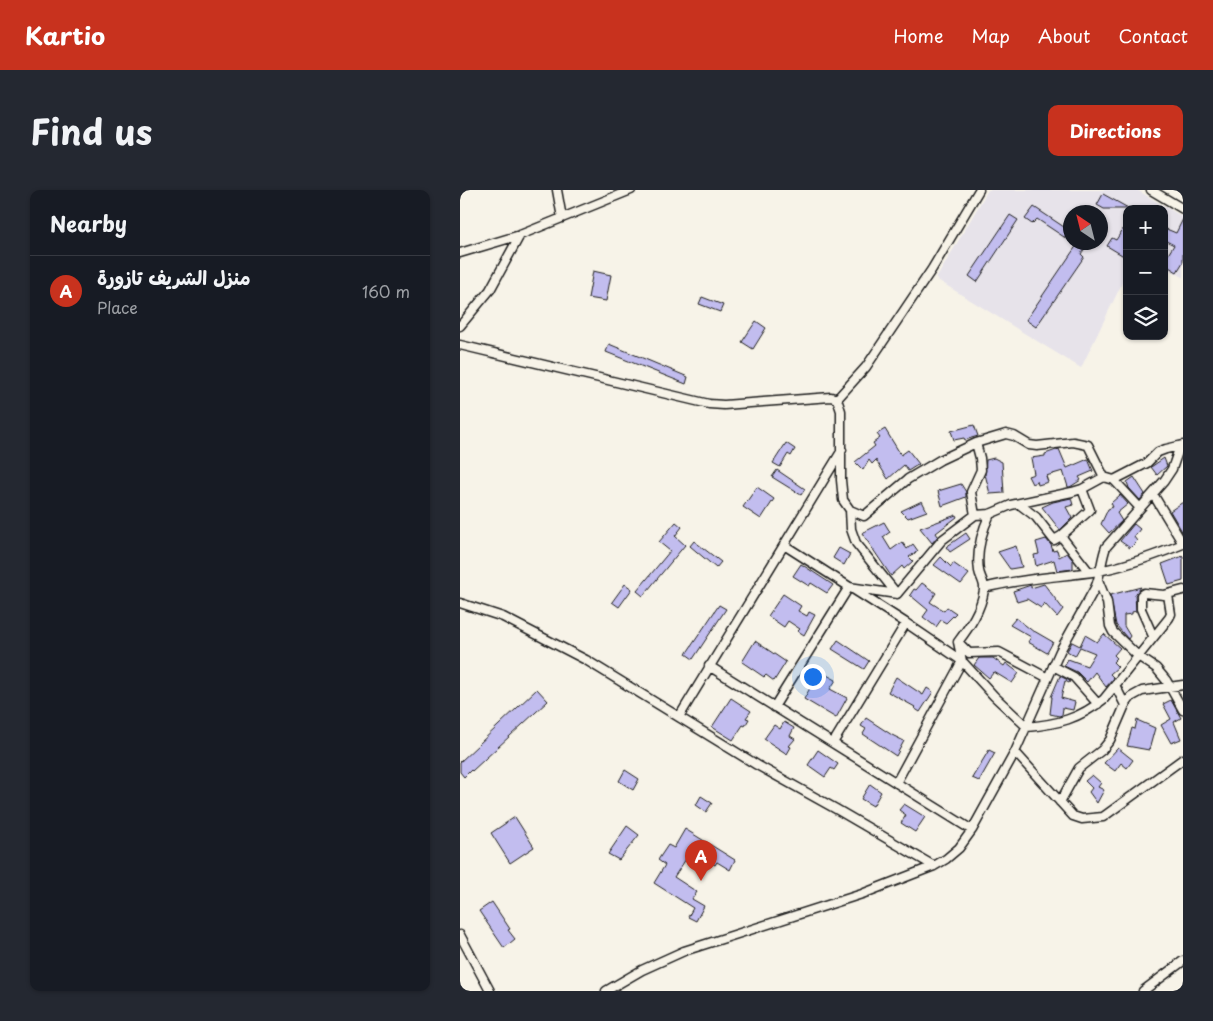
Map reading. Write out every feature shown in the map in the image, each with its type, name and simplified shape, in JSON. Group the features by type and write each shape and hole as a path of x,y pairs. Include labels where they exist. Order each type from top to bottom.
{"street":[{"path":"557,190 562,218"},
{"path":"460,253 520,235 631,190"},
{"path":"837,399 866,366 932,269 979,190"},
{"path":"1151,190 1183,209"},
{"path":"460,326 490,290 520,235"},
{"path":"460,345 709,404 724,405 831,397 837,399"},
{"path":"837,399 840,410 843,500 850,510 864,516 908,479 940,460 976,444 1006,434 1014,436 1029,445 1037,446 1073,442 1088,444 1104,477"},
{"path":"975,515 971,492 981,470 976,444"},
{"path":"1114,480 1147,462 1158,452 1182,445"},
{"path":"606,991 642,970 684,951 862,894 934,866 959,848 972,830 1015,752 1053,666 1098,580 1106,547 1164,481 1172,469 1182,445"},
{"path":"678,717 842,449"},
{"path":"897,594 942,540 975,515 990,514 1011,506 1082,489 1104,477 1114,480 1140,508"},
{"path":"1019,504 1036,517 1054,540 1090,510 1082,489"},
{"path":"984,588 1012,581 1100,570 1145,559 1183,544 1153,494"},
{"path":"850,510 851,529 856,543 897,594"},
{"path":"896,783 962,661 958,642 978,614 984,588 979,571 980,548 982,531 990,514"},
{"path":"1061,536 1088,572"},
{"path":"784,545 962,661 994,696 1027,727 1053,725 1071,719 1098,704 1116,686 1169,618 1171,614 1168,595"},
{"path":"1098,580 1107,602 1110,626 1138,656 1156,668 1171,688 1183,710"},
{"path":"849,587 897,594"},
{"path":"774,707 849,587"},
{"path":"1154,636 1141,609 1141,596 1144,593 1168,595 1183,590"},
{"path":"460,603 503,618 586,660 757,765 836,808 934,866"},
{"path":"833,743 906,623"},
{"path":"958,642 969,653 999,652 1048,678"},
{"path":"709,666 972,830"},
{"path":"1053,666 1074,677 1098,704"},
{"path":"1060,802 1079,768 1102,750 1110,740 1125,705 1131,697 1136,694 1183,685"},
{"path":"1116,686 1125,705"},
{"path":"1015,752 1073,816 1082,819 1103,817 1183,759"},
{"path":"460,935 490,991"},
{"path":"1143,991 1183,961"}],"shaded area":[{"path":"988,190 1137,190 1163,205 1123,205 1123,281 1081,368 936,279"},
{"path":"1168,208 1183,217 1183,277 1168,269"}],"building":[{"path":"1103,194 1123,205 1123,209 1108,209 1108,205 1097,205"},
{"path":"1034,207 1063,226 1063,236 1037,219 1032,224 1025,219"},
{"path":"1010,215 1018,220 977,282 969,276"},
{"path":"1183,219 1183,262 1177,272 1168,266 1168,255 1174,245 1168,242 1168,230 1176,233"},
{"path":"1123,229 1123,256 1108,247 1112,238 1116,240"},
{"path":"1074,250 1084,250 1081,254 1084,257 1036,327 1026,320"},
{"path":"593,271 611,275 606,301 588,298"},
{"path":"702,297 723,305 720,312 699,304"},
{"path":"756,321 766,328 753,349 742,342"},
{"path":"609,344 688,377 686,384 606,352"},
{"path":"974,425 978,436 965,440 964,438 954,440 951,431"},
{"path":"885,429 901,455 908,450 919,464 908,471 904,465 888,479 876,460 872,464 869,460 863,470 855,462 875,446 873,443 880,438 877,434"},
{"path":"786,443 795,449 791,456 788,454 780,467 773,463"},
{"path":"1059,449 1067,468 1088,459 1093,471 1079,477 1081,480 1070,487 1068,487 1063,471 1046,476 1048,482 1038,485 1037,481 1032,484 1028,476 1034,474 1031,458 1045,456 1045,454"},
{"path":"994,458 1002,462 1004,493 990,494 985,474 986,460"},
{"path":"1164,458 1167,466 1157,475 1151,467"},
{"path":"777,470 805,489 801,495 772,477"},
{"path":"1134,477 1145,494 1140,500 1129,488 1127,482"},
{"path":"961,484 966,492 966,497 942,506 938,491"},
{"path":"757,487 774,499 761,519 743,507"},
{"path":"1120,495 1128,504 1117,513 1122,521 1109,533 1101,524 1108,509 1113,507 1111,503"},
{"path":"1071,498 1073,505 1066,507 1072,518 1060,530 1042,507 1053,502"},
{"path":"922,501 927,511 908,518 901,511"},
{"path":"1183,502 1183,533 1170,511"},
{"path":"956,515 957,517 936,533 938,536 932,543 920,528"},
{"path":"676,522 682,527 675,536 685,545 643,596 637,591 670,551 659,542"},
{"path":"884,522 890,532 883,537 891,550 902,542 907,549 913,544 918,551 909,557 913,561 904,569 902,566 891,576 862,533"},
{"path":"1134,524 1140,529 1134,537 1137,541 1130,548 1120,541"},
{"path":"966,533 970,539 950,552 946,547"},
{"path":"1046,539 1053,551 1057,550 1059,557 1067,553 1073,560 1073,569 1057,571 1054,560 1036,566 1034,555 1039,554 1036,542"},
{"path":"694,541 721,562 716,568 690,546"},
{"path":"1016,546 1022,567 1010,569 998,552"},
{"path":"839,548 850,554 844,565 833,558"},
{"path":"1183,556 1183,581 1169,585 1162,564"},
{"path":"941,557 951,567 953,563 969,574 961,584 934,565"},
{"path":"801,564 833,585 827,593 811,583 809,586 793,576"},
{"path":"922,583 936,593 930,602 944,611 947,607 956,613 946,623 941,620 936,627 923,617 928,610 910,595"},
{"path":"625,584 632,589 619,607 612,602"},
{"path":"1044,584 1063,609 1057,617 1044,603 1041,608 1027,599 1017,602 1013,591 1031,585 1031,588"},
{"path":"1141,587 1135,595 1136,611 1132,612 1132,614 1124,615 1124,626 1130,636 1128,639 1116,625 1110,595"},
{"path":"783,594 801,606 798,611 807,616 809,612 815,615 804,635 798,631 800,629 788,621 784,627 768,616"},
{"path":"719,605 726,609 693,659 686,654"},
{"path":"1016,618 1034,632 1053,642 1047,653 1028,642 1031,637 1010,625"},
{"path":"1104,634 1120,648 1114,655 1117,658 1113,662 1118,667 1110,674 1114,678 1106,687 1095,672 1087,682 1077,672 1064,666 1068,659 1087,666 1095,653 1080,647 1075,656 1067,651 1072,642 1080,646 1085,635 1097,642"},
{"path":"838,640 869,661 864,669 832,649"},
{"path":"755,641 786,662 774,681 766,675 764,677 742,662"},
{"path":"979,658 993,658 1004,666 1006,663 1019,673 1012,683 994,672 989,678 974,665"},
{"path":"823,673 836,680 830,689 847,698 836,718 804,699 815,679 819,680"},
{"path":"1060,676 1070,681 1069,683 1065,681 1061,698 1075,702 1073,710 1063,708 1062,715 1059,716 1050,714 1051,697"},
{"path":"896,677 923,695 927,688 933,692 920,712 915,707 888,692"},
{"path":"537,689 548,701 464,777 460,772 460,762"},
{"path":"731,698 751,711 746,718 749,719 745,726 743,725 733,740 712,727"},
{"path":"1171,700 1181,718 1174,722 1181,739 1171,743 1161,725 1171,719 1163,704"},
{"path":"866,718 904,741 896,756 863,734 866,729 861,726"},
{"path":"1137,720 1155,728 1149,750 1127,746 1132,728 1135,729"},
{"path":"784,722 794,728 790,736 795,739 789,746 791,747 787,754 764,739 774,725 780,729"},
{"path":"1118,748 1133,760 1127,768 1121,763 1115,771 1104,763"},
{"path":"818,750 838,764 834,770 831,768 825,777 808,765"},
{"path":"989,750 995,753 979,781 972,778"},
{"path":"625,770 639,779 633,790 619,781"},
{"path":"1092,775 1101,783 1098,787 1104,790 1097,803 1089,792 1092,788 1085,781"},
{"path":"870,784 881,792 873,806 861,799"},
{"path":"701,796 712,803 706,812 696,805"},
{"path":"904,804 925,817 915,832 901,823 906,815 899,810"},
{"path":"515,817 534,847 510,863 491,833"},
{"path":"627,826 639,835 619,860 608,854"},
{"path":"685,829 735,860 730,870 717,862 715,865 692,850 674,877 697,892 692,899 704,906 696,921 688,917 693,908 654,883 665,865 658,860 668,845 674,848"},
{"path":"492,902 515,939 504,948 479,911"}],"place":[{"name":"منزل الشريف تازورة","path":"701,881"}]}
